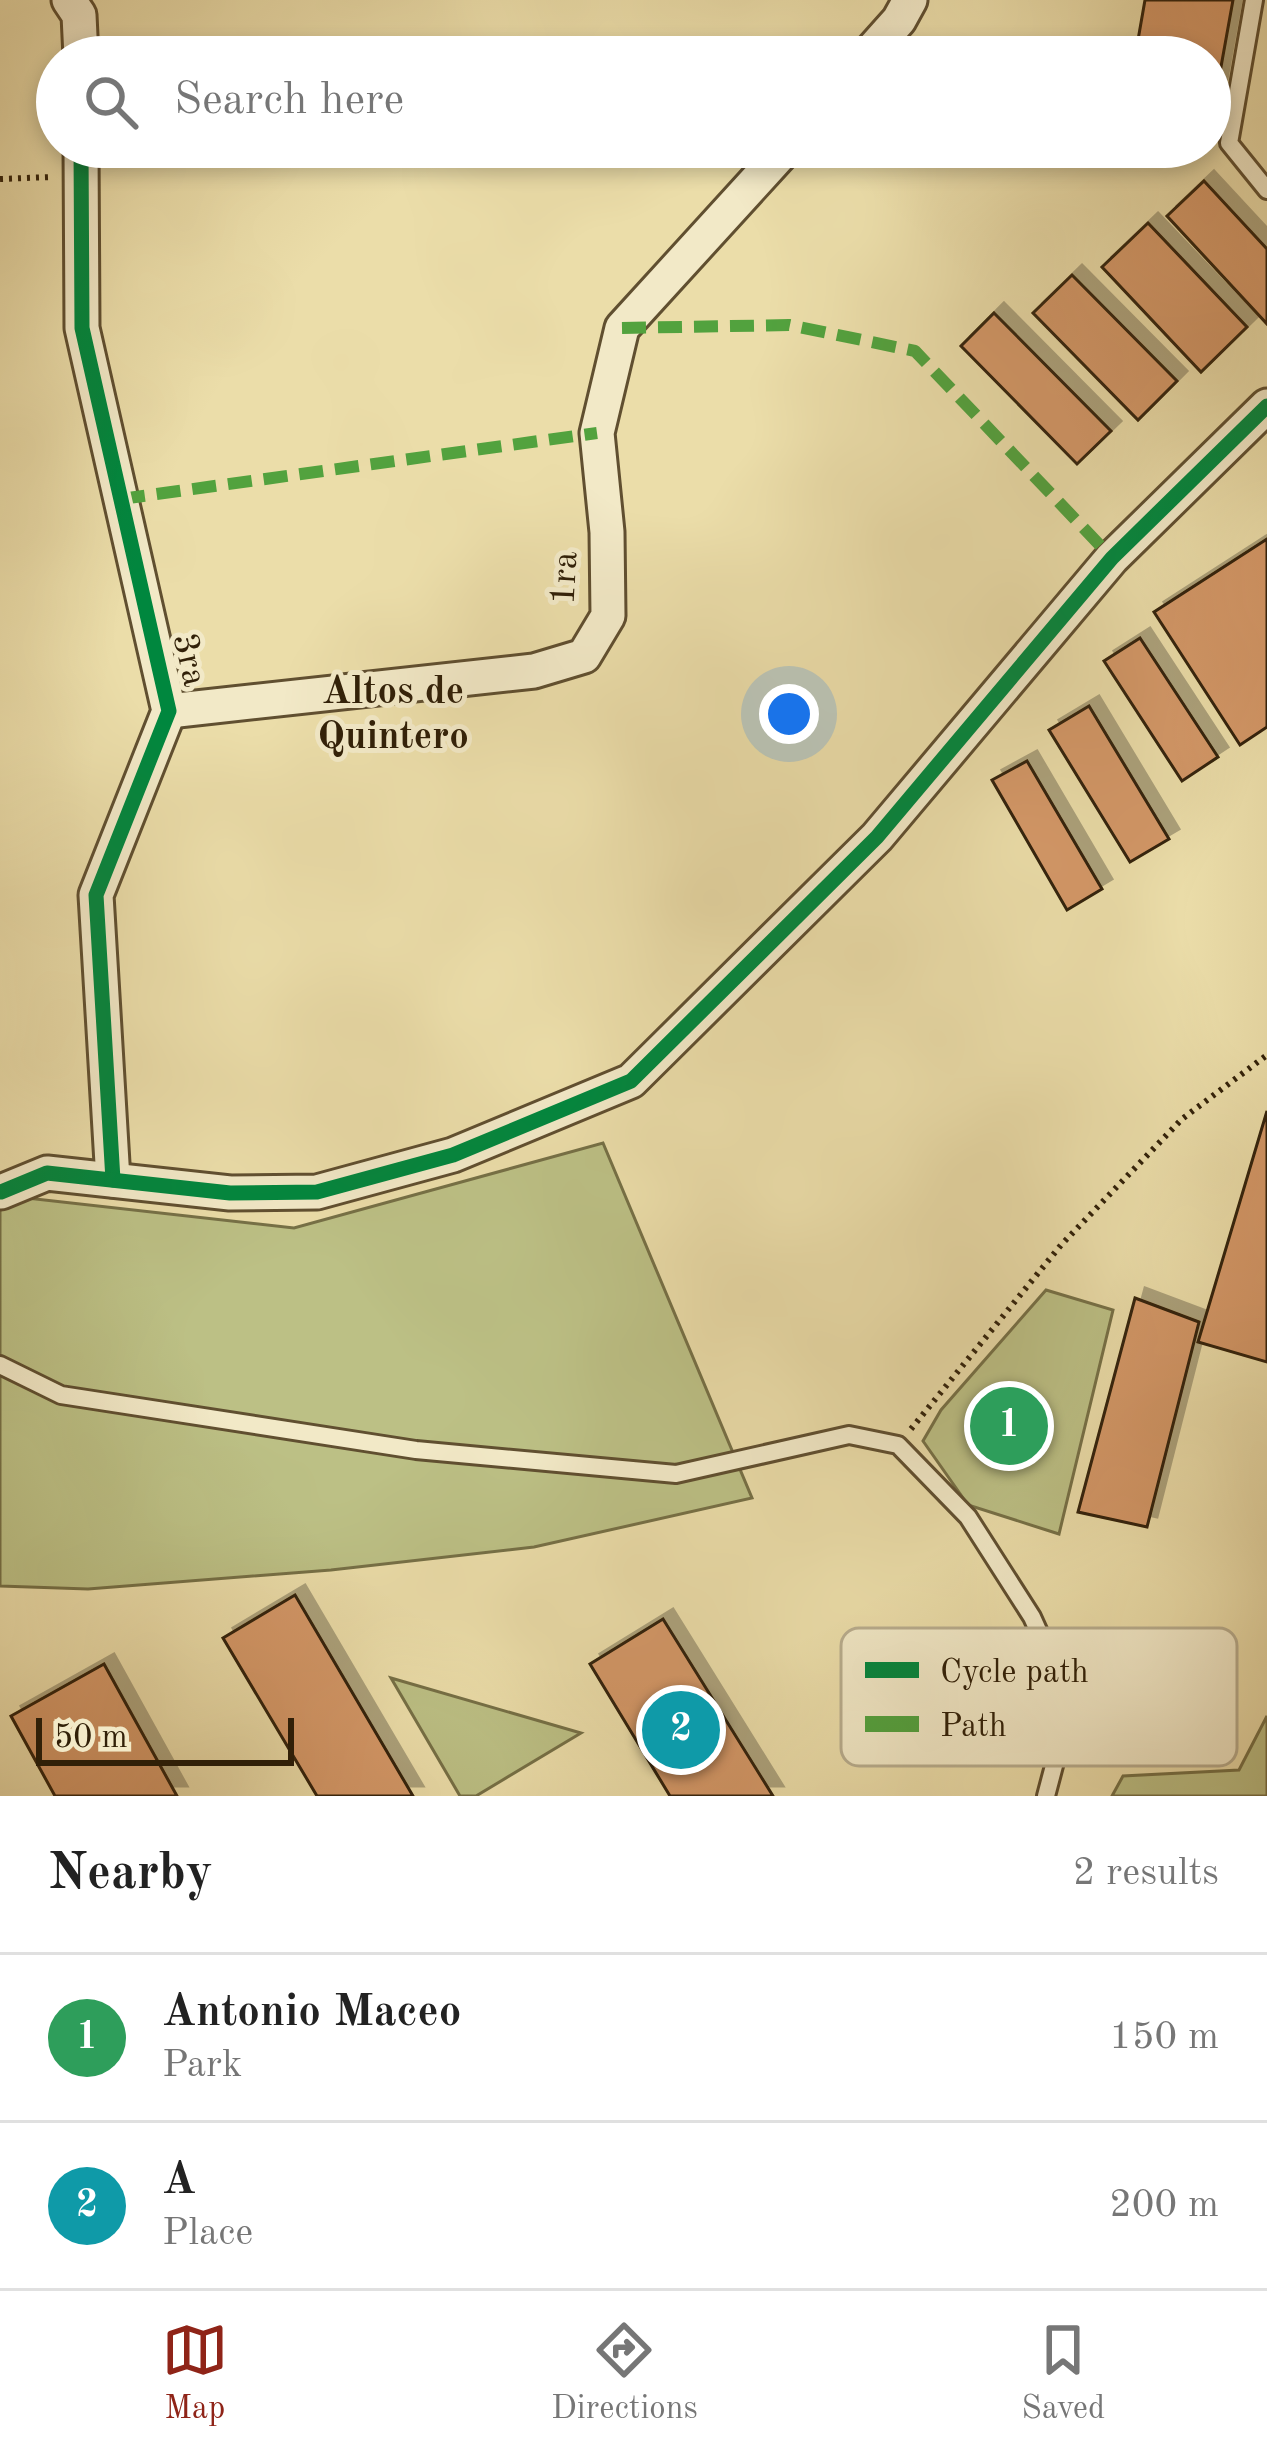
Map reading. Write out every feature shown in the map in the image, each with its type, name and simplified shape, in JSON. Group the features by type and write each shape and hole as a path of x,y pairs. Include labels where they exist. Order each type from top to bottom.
{"street":[{"path":"70,0 79,15 80,36"},
{"path":"885,36 910,0"},
{"name":"3ra","path":"80,168 82,328 169,711 96,895 113,1180"},
{"name":"1ra","path":"169,711 534,671 584,656 608,616 607,532 597,434 622,328 768,168"},
{"path":"0,1192 47,1173 230,1193 317,1192 453,1155 632,1081 878,837 1112,558 1267,406"}],"lane":[{"path":"1231,131 1253,0"},
{"path":"1231,145 1267,190"},
{"path":"0,1365 62,1395 416,1450 676,1474 849,1435 898,1445 968,1517 1037,1628"},
{"path":"1046,1796 1054,1766"}],"path":[{"path":"0,179 52,168"},
{"path":"898,1445 1091,1214 1182,1119 1267,1055"}],"green space":[{"path":"603,1143 752,1498 534,1547 331,1570 88,1589 0,1586 0,1195 294,1228"},
{"path":"1046,1290 1113,1310 1059,1534 968,1505 923,1441 941,1410"},
{"path":"391,1678 581,1733 476,1796 460,1796"},
{"path":"1267,1716 1267,1796 1112,1796 1123,1776 1239,1770"}],"building":[{"path":"1145,0 1233,0 1227,36 1139,36"},
{"path":"1204,181 1267,249 1267,324 1167,216"},
{"path":"1148,223 1247,327 1201,372 1102,267"},
{"path":"1072,275 1177,381 1138,420 1033,313"},
{"path":"994,313 1111,431 1077,464 961,346"},
{"path":"1267,539 1267,727 1240,745 1154,612"},
{"path":"1140,638 1218,757 1182,781 1104,661"},
{"path":"1089,706 1169,839 1130,862 1049,730"},
{"path":"1027,761 1102,889 1067,910 992,780"},
{"path":"1267,1111 1267,1362 1198,1342"},
{"path":"1135,1298 1199,1322 1147,1527 1078,1512"},
{"path":"295,1595 413,1796 317,1796 223,1638"},
{"path":"663,1619 773,1796 670,1796 590,1664"},
{"path":"104,1664 177,1796 55,1796 11,1716"}],"marked path":[{"path":"622,328 789,325 915,351 1112,558"},
{"path":"121,499 597,433"}],"cycle path":[{"path":"81,168 82,328 169,711 96,895 113,1180"},
{"path":"1,1192 47,1173 230,1193 317,1192 453,1155 631,1081 877,837 1112,558 1267,406"}],"place":[{"name":"Antonio Maceo","path":"1009,1426"},
{"name":"A","path":"681,1730"}],"district":[{"name":"Altos de Quintero","path":"393,714"}]}
